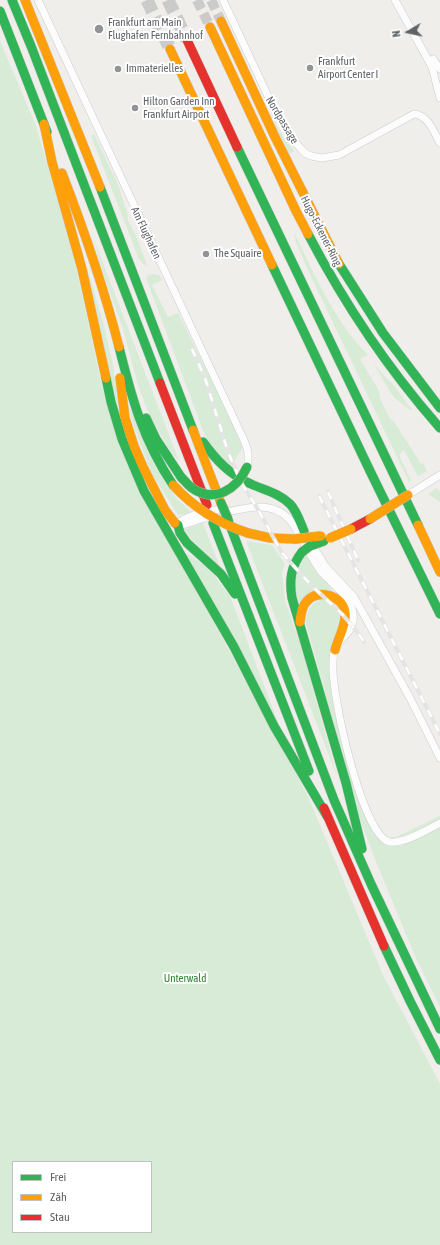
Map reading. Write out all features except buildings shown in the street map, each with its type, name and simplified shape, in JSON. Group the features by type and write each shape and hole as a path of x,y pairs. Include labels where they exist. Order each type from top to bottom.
{"main road":[{"path":"12,0 327,816 377,931 440,1060"},
{"path":"25,0 92,167 190,420 334,800 371,884 440,1029"},
{"path":"0,11 44,124 101,281 136,411 148,445 173,485 188,501 221,523 248,533 270,538 295,539 326,537 339,534 370,519 408,496"},
{"name":"Hugo-Eckener-Ring","path":"221,21 274,135 322,232 343,270 383,334 440,408"},
{"name":"Hugo-Eckener-Ring","path":"210,27 296,211 330,276 390,367 412,396 440,428"},
{"path":"187,40 269,216 440,572"},
{"path":"170,49 370,471 440,614"},
{"path":"44,124 52,162 83,275 111,402 122,439 132,465 144,491 234,647 274,726 327,816"},
{"path":"117,340 120,390 125,418 134,446 143,467 165,510 172,520 178,525 180,533 187,543 221,574 249,616"},
{"path":"125,371 156,439 181,477 193,488 205,494 216,494 226,491 236,486 247,467"},
{"path":"190,420 205,445 223,467 246,482 283,498 294,510 304,531"},
{"path":"326,537 302,552 293,564 290,582 292,598 346,783 371,884"},
{"path":"302,634 300,622 301,612 307,601 320,594 327,594 334,597 345,610 345,621 335,650"}],"street":[{"name":"Am Flughafen","path":"38,0 242,436 249,459 247,467"},
{"name":"Nordpassage","path":"223,0 277,115 292,139 305,153 322,158 339,156 411,115 418,114 426,119 440,143"},
{"path":"395,0 432,67 440,98"},
{"path":"399,0 433,60 440,69"},
{"path":"408,496 440,475"},
{"path":"178,525 183,519 198,514 244,504 265,502 285,510 304,531 326,567 354,597 440,758"},
{"path":"178,525 259,506 265,506 277,510 286,516 295,527 322,572 338,587 350,604 353,615 352,626 335,650 333,682 342,729 356,782 368,812 381,836 388,841 398,842 422,833 440,823"}],"green space":[{"name":"Unterwald","path":"0,41 36,126 74,258 105,400 192,582 306,792 383,975 440,1084 440,1245 0,1245"},
{"path":"270,115 272,115 280,132 294,151 289,154"},
{"path":"94,134 119,187 128,216 127,218 137,238 147,265 143,264 139,259 91,136"},
{"path":"294,232 326,297 356,342 368,355 360,359 379,391 380,399 391,420 393,420 427,471 418,476 404,450 399,455 411,481 409,482 308,270 296,242"},
{"path":"77,235 103,321 113,365 119,415"},
{"path":"93,237 179,461 171,453 149,414 138,385 123,329 103,273"},
{"path":"148,275 159,275 162,280 152,285 168,317 178,313 244,445 232,465 229,466 214,452 204,433 146,278"},
{"path":"373,362 391,382 412,410 395,398 390,392"},
{"path":"128,405 166,484 176,498 192,513 178,515 151,472 133,424"},
{"path":"437,488 440,492 440,502 428,494"},
{"path":"203,523 220,567 182,530"},
{"path":"246,541 272,545 285,564 282,572 285,601 302,649 337,776"},
{"path":"185,554 188,554 209,569 230,596 283,735"},
{"path":"306,555 317,573 333,590 300,604 294,591 298,562"},
{"path":"329,597 341,614 330,656 334,708 343,749 365,812 377,837 381,842 390,846 400,846 440,826 440,1007 415,956 362,825 306,623 308,612 312,605"},
{"path":"440,816 440,820 416,832 402,837 391,838 396,837"}],"tunnel":[{"path":"147,0 170,49"},
{"path":"168,0 187,40"},
{"path":"197,0 210,27"},
{"path":"211,0 221,21"}],"railway":[{"path":"192,349 205,378 228,452 242,484 282,553 311,585 343,615 364,642"},
{"path":"328,492 358,560"},
{"path":"319,496 440,734"}],"traffic: fast":[{"path":"12,0 160,383"},
{"path":"0,11 47,132"},
{"path":"237,147 418,525"},
{"path":"100,187 193,430"},
{"path":"308,234 336,285 368,335 402,382 440,428"},
{"path":"339,264 383,333 440,408"},
{"path":"272,265 440,614"},
{"path":"119,347 134,402 146,435 173,485"},
{"path":"106,378 111,402 122,439 144,491 234,647 274,726 327,816"},
{"path":"146,418 156,439 181,477"},
{"path":"203,442 218,461 230,472 243,480 276,494 286,500 296,513 304,531"},
{"path":"181,477 192,488 201,493 209,495 217,494 231,488 243,475 247,467"},
{"path":"221,503 228,519"},
{"path":"228,520 334,800 371,884 440,1029"},
{"path":"175,523 178,525 180,533 187,543 221,574 235,594"},
{"path":"213,523 309,771"},
{"path":"302,552 310,546 324,541"},
{"path":"302,552 293,568 291,579 292,598 346,783 362,849"},
{"path":"384,946 440,1060"}],"traffic: slow":[{"path":"25,0 100,187"},
{"path":"221,21 274,135 339,264"},
{"path":"210,27 308,234"},
{"path":"170,49 272,265"},
{"path":"44,124 52,162 82,269 106,378"},
{"path":"62,173 93,259 119,347"},
{"path":"120,378 125,418 134,446 165,510 175,523"},
{"path":"193,430 221,503"},
{"path":"173,485 189,501 207,514 227,525 248,533"},
{"path":"370,519 408,495"},
{"path":"418,525 440,572"},
{"path":"330,538 351,529"},
{"path":"248,533 270,538 295,539"},
{"path":"295,539 321,536"},
{"path":"300,622 304,606 312,597 324,595 336,599 344,608 345,618 335,650"}],"traffic: jam":[{"path":"187,40 237,147"},
{"path":"160,383 207,505"},
{"path":"351,529 370,519"},
{"path":"324,808 384,946"}],"place":[{"name":"Frankfurt am Main Flughafen Fernbahnhof","path":"99,29"},
{"name":"Frankfurt Airport Center I","path":"310,68"},
{"name":"Immaterielles","path":"118,69"},
{"name":"Hilton Garden Inn Frankfurt Airport","path":"135,108"},
{"name":"The Squaire","path":"206,254"}]}
